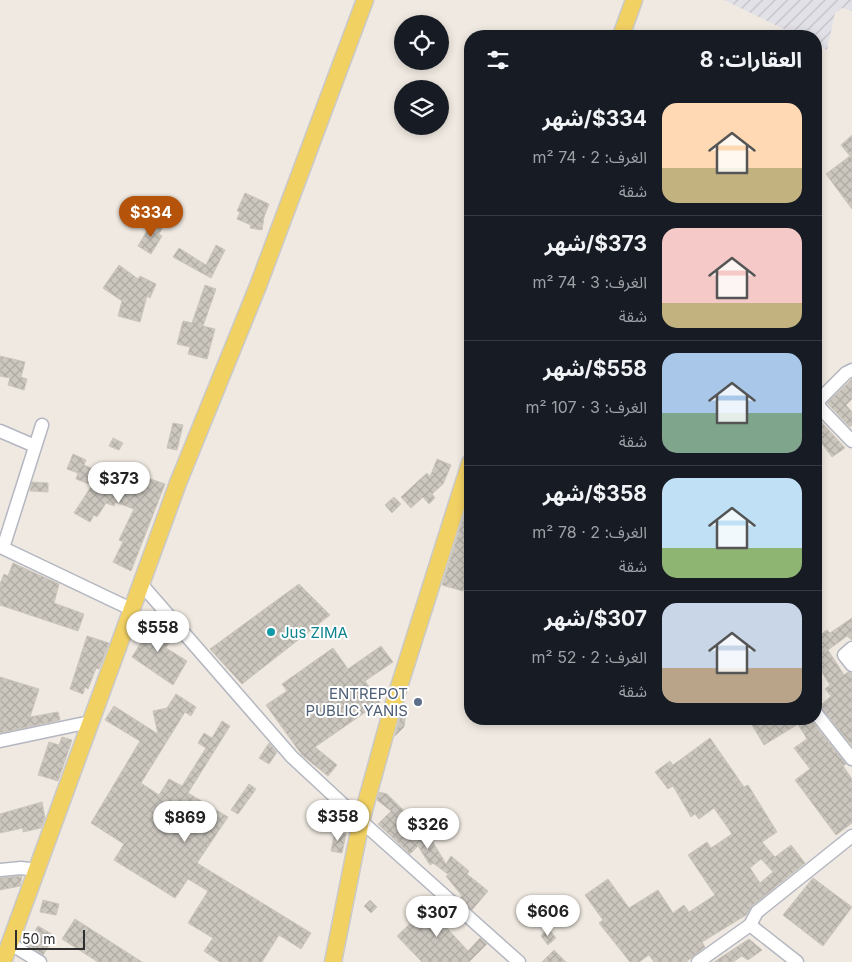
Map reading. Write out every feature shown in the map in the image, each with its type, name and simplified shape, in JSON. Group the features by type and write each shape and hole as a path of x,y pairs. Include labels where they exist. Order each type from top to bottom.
{"main road":[{"path":"5,952 38,870 178,483 258,286 365,0"},
{"path":"623,30 634,0"},
{"path":"333,962 361,821 394,699 464,483"}],"street":[{"path":"822,397 839,379 852,370"},
{"path":"822,410 852,441"},
{"path":"42,425 1,552 133,610"},
{"path":"0,431 35,446"},
{"path":"142,585 292,757 519,962"},
{"path":"852,648 844,655 852,665"},
{"path":"822,721 852,759"},
{"path":"0,742 90,722"},
{"path":"698,962 750,925 757,912 852,836"},
{"path":"0,870 21,868 38,870"},
{"path":"750,925 797,962"},
{"path":"5,952 40,962"}],"shaded area":[{"path":"724,0 852,0 852,11 842,8 835,13 827,50 822,48 822,30 786,30"}],"building":[{"path":"852,135 852,209 826,174 850,156 841,145"},
{"path":"245,193 269,204 262,230 250,228 251,225 237,219 240,212 237,211"},
{"path":"153,221 163,227 159,234 162,236 151,254 138,246"},
{"path":"216,245 225,250 211,278 173,257 179,248 206,265"},
{"path":"119,265 138,279 140,276 156,284 150,298 147,296 140,322 118,316 122,301 103,288"},
{"path":"205,285 216,289 203,326 215,329 207,359 188,354 190,347 177,344 183,321 192,323"},
{"path":"0,356 25,362 21,377 27,379 24,390 8,385 10,378 0,376"},
{"path":"852,379 852,399 846,405 852,412 852,425 850,427 827,403"},
{"path":"173,423 183,425 177,450 167,448"},
{"path":"822,423 845,448 832,457 822,443"},
{"path":"113,438 123,443 119,450 109,446"},
{"path":"73,454 86,460 84,465 109,476 113,467 122,470 120,476 137,482 139,475 165,484 131,571 113,562 123,542 119,540 134,509 115,502 114,506 106,503 97,517 94,515 90,522 74,513 92,485 76,479 78,473 67,469"},
{"path":"437,459 451,465 443,484 432,494 435,498 429,504 423,497 411,508 401,497 427,473 430,477"},
{"path":"32,482 48,483 48,492 30,491"},
{"path":"394,497 401,504 392,513 385,505"},
{"path":"464,514 463,591 442,585"},
{"path":"13,563 59,584 54,603 84,614 78,631 0,605 0,584 4,574 8,576"},
{"name":"Jus ZIMA","path":"299,584 330,615 242,684 210,649"},
{"path":"852,618 852,640 847,636 828,650 844,675 848,672 852,673 852,746 822,708 822,704 831,696 825,689 830,685 822,672 822,634 827,630 830,633"},
{"path":"142,620 172,638 166,648 187,661 173,685 132,657 144,638 134,632"},
{"path":"87,636 109,643 99,669 96,668 88,689 85,687 83,694 70,689"},
{"path":"381,646 393,662 365,681 380,702 315,747 337,765 328,776 302,755 266,705 287,691 282,684 333,648 348,669"},
{"path":"0,677 39,689 30,717 58,712 60,720 0,733"},
{"path":"176,694 196,707 191,716 185,712 141,783 159,795 169,779 182,786 206,748 198,743 204,733 212,738 222,721 230,726 188,793 228,817 197,863 311,933 301,949 279,935 262,962 220,962 204,951 213,938 188,923 208,891 188,879 175,898 114,860 124,844 91,823 140,741 105,720 114,706 158,734 153,711 167,708"},
{"path":"404,703 407,704 404,727 395,736"},
{"path":"752,725 796,725 764,745"},
{"path":"799,725 815,725 846,764 843,766 852,779 852,823 836,835 795,780 810,769 794,748 807,739"},
{"path":"62,737 72,740 58,781 38,775 49,742 59,745"},
{"path":"710,738 744,787 748,785 777,832 762,842 775,857 791,845 805,863 752,906 746,915 702,942 705,947 686,962 654,962 649,955 639,962 630,962 599,923 603,920 585,895 608,879 629,908 658,890 673,913 684,905 689,912 715,895 688,855 707,842 711,848 732,834 714,808 699,819 695,814 691,817 673,786 668,789 655,772 670,761 673,765","holes":["761,859 773,872 760,883 750,868"]},
{"path":"269,743 277,752 269,764 259,758"},
{"path":"249,784 256,789 238,814 231,810"},
{"path":"379,792 387,794 428,834 446,864 451,856 469,871 467,874 488,891 472,910 460,898 462,896 446,876 449,875 433,863 430,865 418,846 410,854 378,824 391,811 377,800"},
{"path":"42,802 45,818 41,828 23,832 23,828 0,833 0,814"},
{"path":"335,832 346,834 342,853 331,851"},
{"path":"22,876 20,886 0,890 0,878"},
{"path":"813,878 852,907 823,946 783,915"},
{"path":"43,900 59,904 56,915 40,912"},
{"path":"370,900 377,907 371,913 364,906"},
{"path":"435,900 453,919 445,926 468,951 480,938 487,944 469,962 422,962 397,936"},
{"path":"75,919 142,962 98,962 62,939"},
{"path":"38,926 55,936 43,955 27,944"},
{"path":"548,928 556,938 548,945 541,936"},
{"path":"749,939 762,950 748,960 742,956 733,962 714,962"},
{"path":"554,950 566,962 542,962"}],"place":[{"name":"Jus ZIMA","path":"271,632"},
{"name":"ENTREPOT PUBLIC YANIS","path":"418,702"}]}
